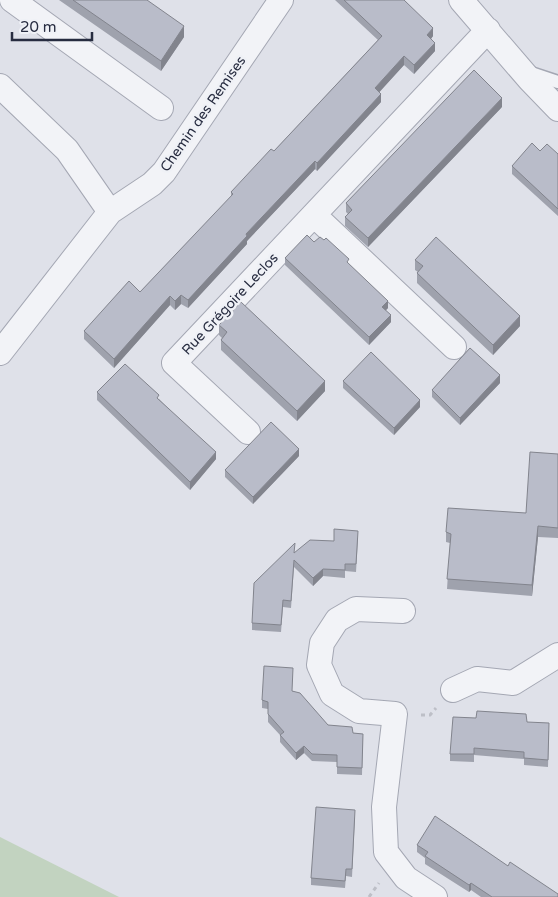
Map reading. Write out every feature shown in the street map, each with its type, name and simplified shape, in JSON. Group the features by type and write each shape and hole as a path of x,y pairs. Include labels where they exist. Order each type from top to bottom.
{"street":[{"path":"12,0 162,108"},
{"name":"Chemin des Remises","path":"0,353 110,212 152,184 164,172 281,0"},
{"path":"461,0 521,70 558,109"},
{"name":"Rue Grégoire Leclos","path":"248,432 174,363 488,30"},
{"path":"0,86 67,150 110,212"},
{"path":"314,215 454,347"},
{"path":"403,611 356,610 337,620 322,643 319,665 332,694 359,711 395,714 384,807 386,852 406,878 435,897"},
{"path":"453,690 477,679 513,682 558,654"}],"lane":[{"path":"521,70 558,82"}],"path":[{"path":"395,714 430,715 453,690"}],"green space":[{"path":"0,837 119,897 0,897"}],"building":[{"path":"73,0 147,0 184,26 161,61"},
{"path":"344,0 404,0 433,28 427,35 435,43 414,65 404,56 375,88 381,94 317,163 315,161 246,234 247,236 188,300 181,295 175,301 170,296 114,359 84,331 129,281 140,292 233,194 231,192 271,149 274,151 382,36"},
{"path":"474,70 502,98 368,238 345,217 352,210 346,203"},
{"path":"532,143 540,151 547,144 558,154 558,209 512,166"},
{"path":"307,235 314,242 320,237 324,240 326,238 349,259 347,262 388,301 382,307 391,315 369,337 285,258"},
{"path":"436,237 520,316 493,345 417,273 423,266 415,260"},
{"path":"241,302 325,381 297,411 221,340 227,332 219,325"},
{"path":"470,348 500,375 460,418 432,390"},
{"path":"371,352 420,400 394,428 343,381"},
{"path":"125,364 159,395 157,398 216,452 190,482 97,392"},
{"path":"271,422 299,449 253,497 225,470"},
{"path":"530,452 558,454 558,528 538,526 532,585 447,579 451,534 446,532 448,508 526,513"},
{"path":"334,529 358,531 356,564 345,564 345,570 323,569 313,578 294,560 291,601 283,600 281,625 252,623 254,583 295,543 294,553 310,540 334,541"},
{"path":"264,666 293,668 292,691 300,693 328,725 352,727 353,733 363,734 362,768 337,767 337,755 312,754 304,746 296,753 280,735 284,732 268,714 268,702 262,700"},
{"path":"477,711 526,714 527,722 549,723 548,760 524,758 524,752 474,748 474,754 450,754 453,717 476,718"},
{"path":"316,807 355,810 352,869 346,869 345,881 311,878"},
{"path":"435,816 508,866 510,862 558,894 558,897 492,897 471,883 469,885 425,856 428,852 417,845"}]}
